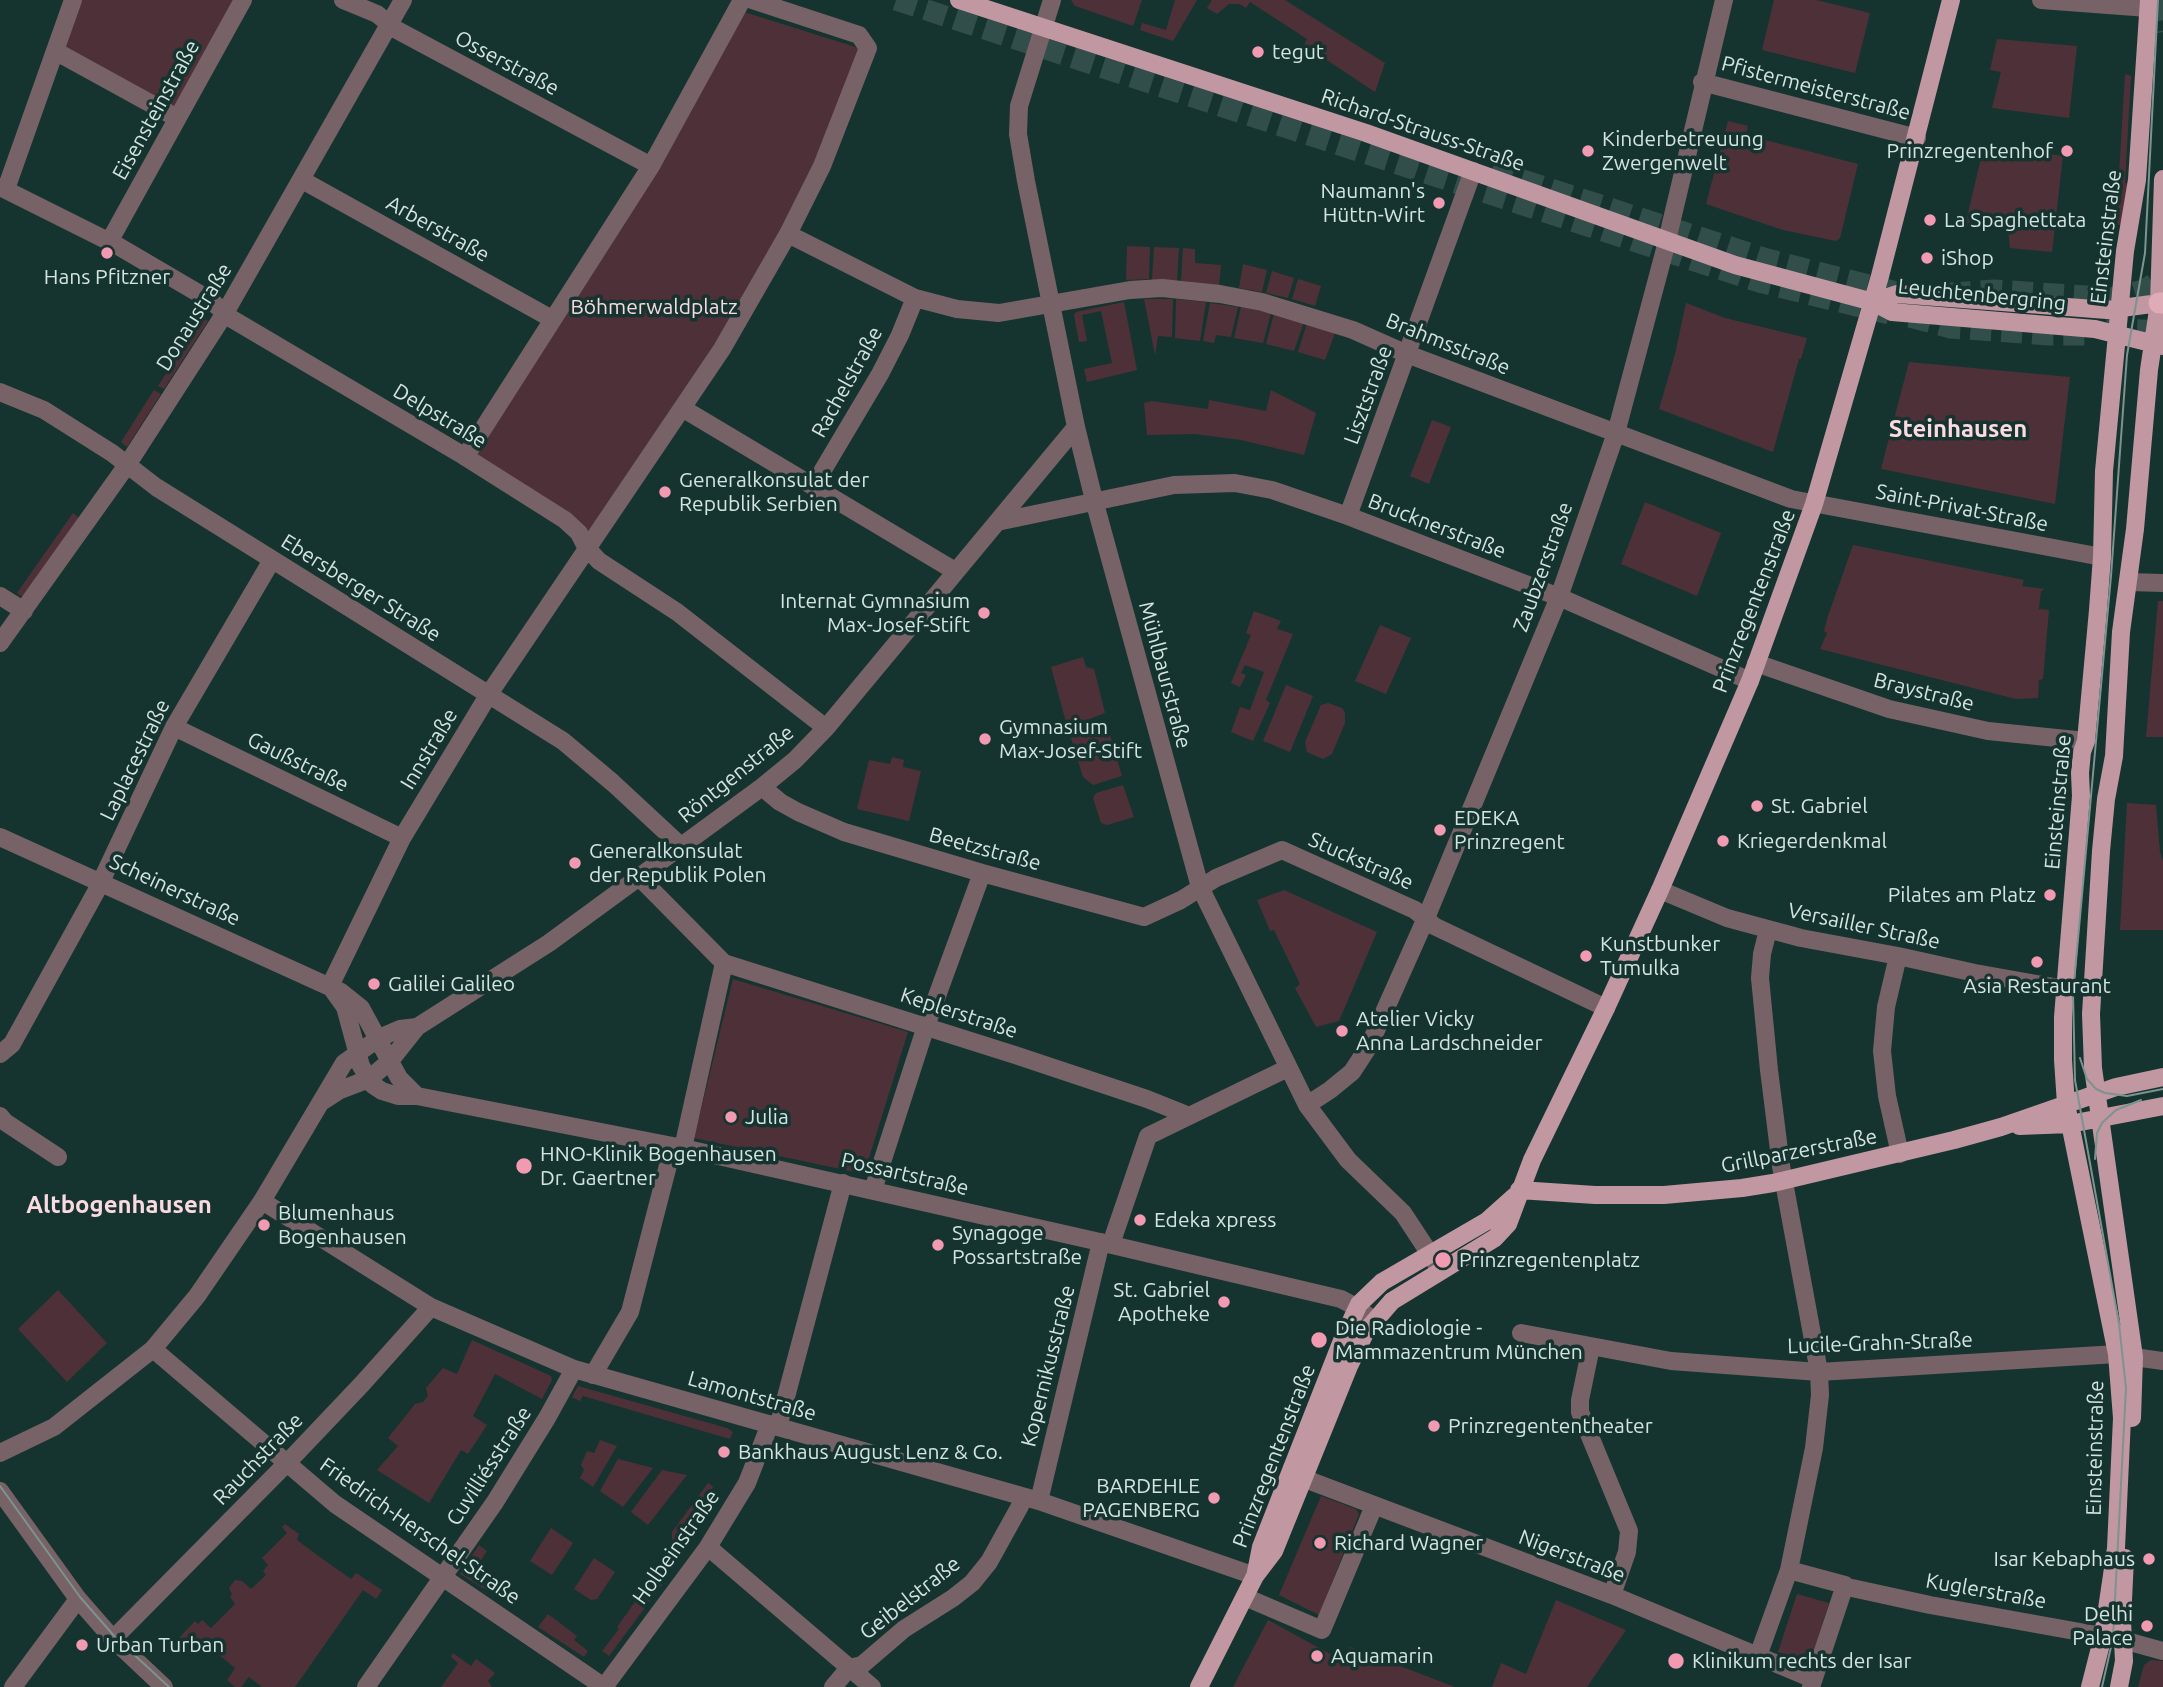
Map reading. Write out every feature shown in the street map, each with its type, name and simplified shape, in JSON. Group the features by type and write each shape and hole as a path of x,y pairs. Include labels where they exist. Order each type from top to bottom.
{"main road":[{"name":"Richard-Strauss-Straße","path":"959,0 1366,133 1735,265 1873,302"},
{"name":"Prinzregentenstraße","path":"1299,1472 1359,1344 1373,1321 1397,1297 1502,1233 1519,1190 1660,890 1750,681 1814,504 1873,302 1951,0"},
{"name":"Einsteinstraße","path":"2125,1355 2070,1124 2063,1060 2065,989 2081,796 2081,764 2086,741 2102,557 2104,471 2127,236 2137,180 2148,4"},
{"name":"Einsteinstraße","path":"2090,1687 2122,1621 2125,1355 2091,1044 2092,981 2106,799 2114,756 2118,670 2158,345 2163,179"},
{"name":"Leuchtenbergring","path":"1873,302 1897,294 2056,307 2121,308 2161,303"},
{"name":"Leuchtenbergring","path":"1873,302 1892,312 2095,329 2158,345"},
{"name":"Grillparzerstraße","path":"1519,1190 1581,1195 1664,1195 1784,1181 2001,1127 2116,1087 2163,1077"},
{"name":"Grillparzerstraße","path":"2001,1127 2070,1124 2163,1106"},
{"name":"Prinzregentenstraße","path":"1199,1687 1255,1576 1274,1551 1356,1307 1382,1282 1494,1217 1519,1190"},
{"name":"Einsteinstraße","path":"2113,1638 2124,1661 2119,1687"}],"street":[{"path":"3,188 73,0"},
{"name":"Eisensteinstraße","path":"109,242 243,0"},
{"name":"Osserstraße","path":"343,0 377,15 399,32 651,166"},
{"name":"Donaustraße","path":"0,643 127,465 225,313 403,0"},
{"path":"466,457 651,166 742,0"},
{"path":"586,547 722,349 788,234 822,166 869,48 859,35 752,0"},
{"name":"Mühlbaurstraße","path":"1052,0 1019,106 1018,134 1076,427 1200,887 1307,1105 1348,1160 1403,1213 1441,1271"},
{"name":"Zaubzerstraße","path":"1307,1105 1352,1072 1370,1046 1559,597 1616,433 1724,0"},
{"path":"2041,0 2148,4"},
{"path":"55,51 177,118"},
{"name":"Pfistermeisterstraße","path":"1703,82 1917,138"},
{"name":"Lisztstraße","path":"1348,516 1473,171"},
{"name":"Arberstraße","path":"302,180 552,319"},
{"name":"Delpstraße","path":"3,188 109,242 210,300 232,319 466,457 565,520 579,533 586,547 599,561 677,612 826,728"},
{"name":"Brahmsstraße","path":"788,234 915,298 957,309 999,313 1130,290 1162,288 1262,302 1326,320 1407,354 1791,499 1814,504"},
{"name":"Rachelstraße","path":"814,485 880,374 915,298"},
{"name":"Ebersberger Straße","path":"0,391 44,410 112,453 156,487 563,741 682,847"},
{"path":"682,408 955,571"},
{"name":"Röntgenstraße","path":"323,1101 340,1090 369,1079 390,1060 416,1027 527,958 682,847 794,760 826,728 1076,427"},
{"name":"Brucknerstraße","path":"1094,500 1174,485 1235,483 1272,490 1348,516 1559,597 1750,681"},
{"path":"996,522 1094,500"},
{"name":"Saint-Privat-Straße","path":"1814,504 2102,557"},
{"name":"Innstraße","path":"330,986 402,838 489,694 586,547"},
{"name":"Laplacestraße","path":"0,1054 12,1044 102,881 174,727 272,560"},
{"path":"2128,582 2163,583"},
{"path":"0,596 24,611"},
{"name":"Braystraße","path":"1756,663 1889,709 1988,731 2086,741"},
{"name":"Gaußstraße","path":"174,727 402,838"},
{"name":"Beetzstraße","path":"762,787 780,802 823,824 982,873 1144,917 1181,900 1200,887"},
{"name":"Scheinerstraße","path":"0,837 102,881 351,998 361,1008 399,1078 417,1096"},
{"name":"Stuckstraße","path":"1200,887 1282,850 1417,911 1434,926 1606,1008"},
{"path":"873,1190 926,1026 982,873"},
{"name":"Keplerstraße","path":"639,877 724,963 926,1026 1187,1115"},
{"name":"Versailler Straße","path":"1660,890 1727,918 1768,930 2065,989"},
{"path":"1758,1656 1789,1570 1814,1448 1820,1395 1819,1372 1784,1181 1760,978 1768,930"},
{"path":"1898,956 1886,1007 1882,1051 1886,1096 1900,1154"},
{"path":"593,1375 630,1312 678,1147 724,963"},
{"path":"330,986 345,1007 357,1052 369,1079"},
{"name":"Röntgenstraße","path":"0,1453 54,1427 153,1349 197,1296 262,1201 344,1063 379,1038 400,1029 416,1027"},
{"path":"1187,1115 1288,1068"},
{"name":"Possartstraße","path":"369,1079 382,1091 398,1096 417,1096 678,1147 1341,1299 1373,1321"},
{"name":"Kopernikusstraße","path":"1031,1498 1106,1243 1148,1136 1187,1115"},
{"path":"0,1116 58,1157"},
{"name":"Holbeinstraße","path":"604,1687 708,1547 747,1483 774,1426 842,1183"},
{"name":"Lamontstraße","path":"262,1201 430,1307 574,1369 1031,1498 1255,1576"},
{"name":"Rauchstraße","path":"113,1639 288,1464 430,1307"},
{"name":"Lucile-Grahn-Straße","path":"1521,1333 1697,1364 1819,1372 2125,1355 2163,1361"},
{"path":"1591,1347 1580,1412 1629,1531 1627,1552 1612,1595"},
{"name":"Friedrich-Herschel-Straße","path":"153,1349 335,1504 604,1687"},
{"name":"Cuvilliésstraße","path":"366,1687 495,1502 574,1369"},
{"name":"Nigerstraße","path":"1299,1472 1313,1482 1374,1506 1612,1595 1758,1656 1812,1683"},
{"path":"0,1491 78,1599 113,1639 164,1687"},
{"name":"Geibelstraße","path":"833,1687 849,1668 862,1665 904,1629 972,1583 989,1562 1020,1506 1031,1498"},
{"path":"1245,1597 1322,1630 1374,1506"},
{"path":"708,1547 872,1687"},
{"name":"Kuglerstraße","path":"1789,1570 1930,1605 2113,1638 2163,1651"},
{"path":"1812,1683 1849,1586"},
{"path":"13,1687 78,1599"}],"green space":[{"path":"79,0 236,0 173,109 63,48"},
{"path":"1071,0 1142,0 1133,26 1075,6"},
{"path":"1175,0 1197,0 1173,41 1140,30 1142,23 1166,30"},
{"path":"1212,0 1285,0 1385,63 1375,92 1304,45 1307,39 1250,2 1246,8 1239,4 1229,4 1217,14 1207,8"},
{"path":"1774,0 1816,0 1870,13 1855,73 1762,50"},
{"name":"Böhmerwaldplatz","path":"741,11 865,50 822,158 716,346 592,533 471,456"},
{"path":"1997,39 2077,46 2069,118 1992,108 2001,72 1990,70"},
{"path":"2125,74 2131,76 2125,183 2129,184 2122,225 2116,225"},
{"path":"1728,121 1748,126 1746,135 1858,164 1840,238 1836,241 1783,230 1706,204"},
{"path":"1984,145 2063,156 2052,252 2010,248 2008,230 1965,226"},
{"path":"1127,246 1150,247 1149,279 1126,280"},
{"path":"1154,247 1179,248 1177,282 1152,280"},
{"path":"1183,248 1195,249 1195,263 1221,265 1219,286 1181,281"},
{"path":"1243,264 1267,270 1262,292 1239,288"},
{"path":"1272,271 1294,278 1288,298 1266,293"},
{"path":"1298,279 1321,286 1315,306 1292,299"},
{"path":"1144,299 1173,299 1172,337 1158,336 1155,355"},
{"path":"1176,299 1206,302 1200,341 1175,338"},
{"path":"1124,302 1137,370 1087,382 1084,369 1112,363 1101,311 1082,315 1087,341 1079,342 1074,315 1076,312"},
{"path":"1210,303 1238,307 1231,337 1216,335 1214,343 1203,341"},
{"path":"1686,303 1725,318 1807,338 1773,452 1659,409"},
{"path":"1241,307 1271,313 1263,343 1234,338"},
{"path":"1274,314 1304,322 1294,351 1266,344"},
{"path":"202,317 208,321 164,389 158,386"},
{"path":"1307,323 1335,333 1325,360 1298,352"},
{"path":"1909,362 2070,377 2055,504 1881,469"},
{"path":"154,390 161,394 127,447 121,442"},
{"path":"1271,390 1316,413 1304,455 1241,440 1195,434 1147,435 1144,403 1151,401 1208,409 1209,400 1266,411"},
{"path":"1432,420 1451,427 1429,484 1410,476"},
{"path":"1645,502 1721,533 1697,596 1621,564"},
{"path":"73,513 79,518 23,597 17,593"},
{"path":"1853,545 2024,580 2022,586 2045,589 2041,591 2039,609 2049,610 2043,679 2039,680 2038,698 2016,699 1820,649 1827,633 1824,631 1828,616"},
{"path":"2158,601 2163,601 2163,737 2146,737"},
{"path":"1254,611 1281,621 1277,629 1293,634 1266,700 1270,703 1253,741 1231,732 1240,707 1250,710 1264,672 1245,665 1241,673 1246,675 1240,687 1231,683 1251,635 1246,633"},
{"path":"1380,625 1411,638 1386,694 1355,681"},
{"path":"1083,657 1086,667 1094,669 1105,713 1072,726 1066,722 1051,667"},
{"path":"1286,685 1313,696 1290,752 1263,741"},
{"path":"1328,703 1342,708 1345,723 1332,754 1323,759 1307,752 1305,742 1321,705"},
{"path":"1106,721 1122,776 1093,785 1083,777 1071,738 1073,733"},
{"path":"892,757 904,760 903,767 921,771 909,821 857,809 869,760 890,764"},
{"path":"1123,785 1134,817 1107,825 1101,823 1093,798 1096,793"},
{"path":"2127,803 2156,805 2163,861 2163,930 2120,930"},
{"path":"1284,890 1377,932 1339,1021 1316,1027 1295,988 1300,984 1274,930 1270,931 1257,900"},
{"path":"733,979 908,1032 864,1174 694,1138"},
{"path":"58,1290 107,1343 67,1382 18,1329"},
{"path":"472,1340 551,1376 552,1380 542,1399 495,1374 473,1416 487,1425 468,1454 461,1450 429,1503 377,1470 398,1446 388,1438 415,1404 423,1402 428,1396 426,1388 443,1368 457,1374"},
{"path":"578,1386 727,1428 733,1432 730,1439 583,1396 580,1401 572,1397"},
{"path":"600,1440 617,1446 593,1487 580,1478 584,1470 581,1465 587,1451 594,1453"},
{"path":"618,1459 653,1468 623,1507 600,1491"},
{"path":"662,1470 687,1475 648,1525 631,1512"},
{"path":"708,1483 713,1487 698,1519 679,1546 672,1541 672,1532"},
{"path":"1321,1496 1356,1509 1359,1514 1319,1615 1279,1595"},
{"path":"285,1524 299,1534 297,1540 351,1579 356,1573 382,1590 376,1599 363,1590 295,1687 262,1687 249,1677 241,1687 235,1687 227,1680 235,1668 202,1641 190,1653 176,1641 195,1621 198,1624 202,1620 211,1628 235,1604 230,1597 232,1594 229,1588 235,1580 242,1581 251,1589 266,1575 263,1571 268,1565 262,1558 287,1533 282,1527"},
{"path":"551,1528 573,1543 552,1575 530,1561"},
{"path":"479,1545 487,1551 473,1572 493,1586 489,1592 460,1574"},
{"path":"594,1558 615,1572 597,1599 591,1600 574,1589"},
{"path":"655,1574 664,1582 609,1656 602,1651"},
{"path":"1797,1594 1829,1603 1810,1664 1778,1652"},
{"path":"1556,1600 1626,1630 1587,1687 1492,1687 1501,1663 1526,1674"},
{"path":"548,1614 577,1636 574,1640 588,1651 584,1657 538,1627"},
{"path":"1268,1620 1343,1661 1350,1647 1455,1687 1233,1687"},
{"path":"453,1653 471,1666 476,1659 495,1673 488,1681 492,1687 441,1687 458,1663 451,1657"},
{"path":"2151,1660 2163,1661 2163,1687 2138,1687 2144,1665"}],"tunnel":[{"path":"896,0 1759,282 1889,314"},
{"path":"2157,0 2163,32"},
{"path":"1492,170 1767,259 1896,292"},
{"path":"1950,293 1995,290 2118,298 2146,289 2163,273"},
{"path":"1910,317 1951,328 2049,335 2093,335"},
{"path":"2106,328 2163,331"}],"tram line":[{"path":"2102,1687 2113,1638 2126,1388 2119,1324 2075,1080 2073,994 2111,576 2127,355 2145,253 2158,0"},
{"path":"2080,1058 2087,1079 2096,1089 2105,1093 2127,1096 2163,1089"},
{"path":"2095,1159 2097,1133 2102,1123 2116,1110 2141,1100"},
{"path":"0,1486 80,1597 115,1637 169,1687"}],"place":[{"name":"tegut","path":"1258,52"},
{"name":"Kinderbetreuung Zwergenwelt","path":"1588,151"},
{"name":"Prinzregentenhof","path":"2067,151"},
{"name":"Naumann's Hüttn-Wirt","path":"1439,203"},
{"name":"La Spaghettata","path":"1930,220"},
{"name":"Hans Pfitzner","path":"107,253"},
{"name":"iShop","path":"1927,258"},
{"name":"Generalkonsulat der Republik Serbien","path":"665,492"},
{"name":"Internat Gymnasium Max-Josef-Stift","path":"984,613"},
{"name":"Gymnasium Max-Josef-Stift","path":"985,739"},
{"name":"St. Gabriel","path":"1757,806"},
{"name":"EDEKA Prinzregent","path":"1440,830"},
{"name":"Kriegerdenkmal","path":"1723,841"},
{"name":"Generalkonsulat der Republik Polen","path":"575,863"},
{"name":"Pilates am Platz","path":"2050,895"},
{"name":"Kunstbunker Tumulka","path":"1586,956"},
{"name":"Asia Restaurant","path":"2037,962"},
{"name":"Galilei Galileo","path":"374,984"},
{"name":"Atelier Vicky Anna Lardschneider","path":"1342,1031"},
{"name":"Julia","path":"731,1117"},
{"name":"HNO-Klinik Bogenhausen Dr. Gaertner","path":"524,1166"},
{"name":"Edeka xpress","path":"1140,1220"},
{"name":"Blumenhaus Bogenhausen","path":"264,1225"},
{"name":"Synagoge Possartstraße","path":"938,1245"},
{"name":"Prinzregentenplatz","path":"1443,1260"},
{"name":"St. Gabriel Apotheke","path":"1224,1302"},
{"name":"Die Radiologie - Mammazentrum München","path":"1319,1340"},
{"name":"Prinzregententheater","path":"1434,1426"},
{"name":"Bankhaus August Lenz & Co.","path":"724,1452"},
{"name":"BARDEHLE PAGENBERG","path":"1214,1498"},
{"name":"Richard Wagner","path":"1320,1543"},
{"name":"Isar Kebaphaus","path":"2149,1559"},
{"name":"Delhi Palace","path":"2147,1626"},
{"name":"Urban Turban","path":"82,1645"},
{"name":"Aquamarin","path":"1317,1656"},
{"name":"Klinikum rechts der Isar","path":"1676,1661"}],"district":[{"name":"Steinhausen","path":"1958,429"},
{"name":"Altbogenhausen","path":"119,1205"}]}
